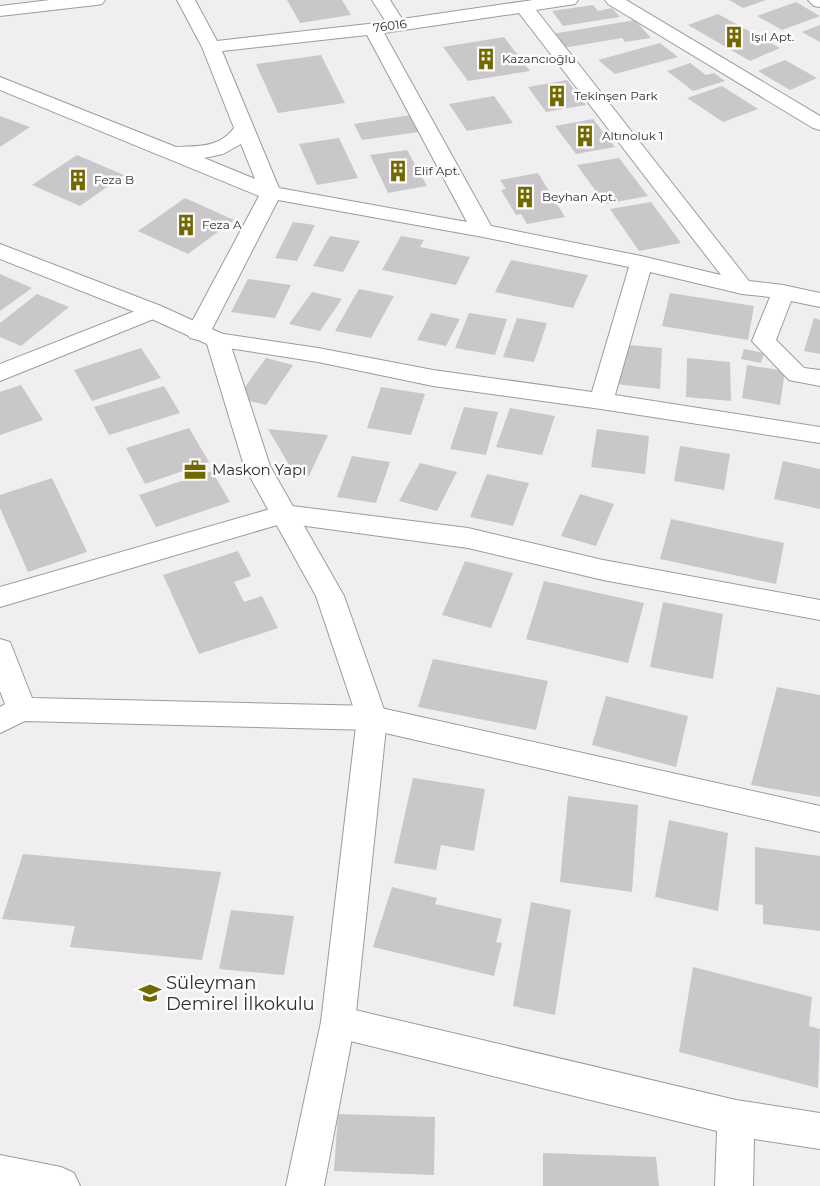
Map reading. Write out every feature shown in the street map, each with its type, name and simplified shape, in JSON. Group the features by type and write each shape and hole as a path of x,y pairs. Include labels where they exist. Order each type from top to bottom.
{"street":[{"path":"0,11 96,0"},
{"path":"186,0 211,47 271,193 208,336 256,466 330,596 372,718 338,1022 305,1186"},
{"path":"381,0 397,25"},
{"name":"76016","path":"211,47 373,29 569,0"},
{"path":"614,0 820,124"},
{"path":"524,7 742,287"},
{"path":"373,29 483,231"},
{"path":"0,84 271,193 483,231 641,262 742,287 783,292 820,300"},
{"path":"171,153 211,152 227,146 238,138 244,128"},
{"path":"0,251 154,311 208,336 318,355 433,378 601,401 820,435"},
{"path":"601,401 641,262"},
{"path":"783,292 764,341 797,375 820,378"},
{"path":"0,374 154,311"},
{"path":"0,597 284,514 468,538 603,570 820,610"},
{"path":"0,650 11,715 372,718 820,818"},
{"path":"338,1022 736,1118 820,1131"},
{"path":"734,1186 736,1118"},
{"path":"0,1174 61,1186"}],"building":[{"path":"287,0 342,0 351,15 300,23"},
{"path":"729,0 766,0 743,8"},
{"path":"796,2 820,16 782,30 757,16"},
{"path":"593,5 598,11 612,8 620,17 563,26 552,11"},
{"name":"Işıl Apt.","path":"718,14 780,48 750,61 688,25"},
{"path":"635,20 651,38 625,42 622,38 563,48 552,34"},
{"path":"820,25 820,42 802,32"},
{"name":"Kazancıoğlu","path":"504,37 530,71 468,81 443,47"},
{"path":"660,43 678,57 615,74 598,60"},
{"path":"321,55 345,103 278,113 256,64"},
{"path":"785,60 817,78 790,90 758,71"},
{"path":"690,63 706,75 714,73 725,81 693,91 667,71"},
{"name":"Tekinşen Park","path":"567,80 586,105 546,112 528,87"},
{"path":"722,86 758,109 723,122 687,98"},
{"path":"494,96 513,123 467,131 449,104"},
{"path":"410,115 419,132 362,140 354,124"},
{"path":"0,116 30,127 0,147"},
{"name":"Altınoluk 1","path":"593,119 615,147 576,154 555,126"},
{"path":"339,138 358,178 317,185 299,144"},
{"name":"Elif Apt.","path":"407,150 427,186 388,193 370,155"},
{"name":"Feza B","path":"77,155 124,175 80,206 32,185"},
{"path":"619,158 648,196 605,204 577,165"},
{"name":"Beyhan Apt.","path":"538,173 549,191 542,192 549,204 556,202 565,217 527,224 521,214 516,215 501,190 506,189 500,180"},
{"name":"Feza A","path":"185,198 234,220 188,254 138,231"},
{"path":"651,202 681,243 639,251 610,209"},
{"path":"293,222 315,225 297,261 275,258"},
{"path":"330,236 360,241 343,272 313,266"},
{"path":"401,236 424,240 420,247 470,257 456,285 382,270"},
{"path":"511,260 588,275 573,308 495,292"},
{"path":"0,274 32,288 0,311"},
{"path":"248,279 291,285 275,318 231,312"},
{"path":"359,289 394,296 371,338 335,331"},
{"path":"312,292 342,299 320,331 289,324"},
{"path":"670,293 754,306 748,340 662,326"},
{"path":"37,294 69,307 21,346 0,337 0,323"},
{"path":"431,313 460,319 446,346 417,340"},
{"path":"469,313 507,319 495,355 455,348"},
{"path":"517,318 547,323 534,362 503,357"},
{"path":"814,318 820,320 820,354 804,351"},
{"path":"619,344 662,348 660,389 616,384"},
{"path":"141,348 161,378 92,401 74,370"},
{"path":"744,349 764,353 761,363 741,359"},
{"path":"266,358 293,365 266,405 237,398"},
{"path":"687,358 730,362 731,401 686,397"},
{"path":"747,365 785,371 780,405 742,398"},
{"path":"21,385 43,420 0,435 0,392"},
{"path":"164,386 180,413 109,435 94,407"},
{"path":"381,387 425,394 411,435 367,428"},
{"path":"464,407 498,412 486,455 450,449"},
{"path":"510,408 555,416 542,455 496,447"},
{"path":"189,428 209,462 145,484 126,448"},
{"path":"268,429 328,435 309,476 295,475"},
{"path":"597,429 649,436 645,474 591,467"},
{"path":"680,446 730,454 724,490 674,481"},
{"path":"352,456 390,462 376,503 337,497"},
{"path":"783,461 820,469 820,509 774,499"},
{"path":"420,463 457,472 437,511 399,501"},
{"path":"212,471 230,502 156,527 139,495"},
{"path":"487,474 529,483 513,526 470,517"},
{"path":"52,478 87,552 28,572 0,508 0,495"},
{"path":"580,494 614,504 596,546 561,536"},
{"path":"671,519 784,543 776,584 660,559"},
{"path":"238,551 251,576 234,582 244,602 262,596 278,628 199,654 163,575"},
{"path":"465,561 513,573 491,628 442,615"},
{"path":"544,581 644,603 628,663 526,639"},
{"path":"663,602 723,614 713,679 650,667"},
{"path":"433,659 548,681 536,730 418,707"},
{"path":"777,687 820,695 820,797 751,785"},
{"path":"606,696 688,716 676,767 592,745"},
{"path":"413,778 485,789 474,851 441,845 436,870 394,863"},
{"path":"568,796 638,805 632,892 560,882"},
{"path":"669,820 728,833 718,911 655,897"},
{"path":"755,847 820,856 820,931 763,924 763,905 755,904"},
{"path":"23,854 221,872 202,960 70,947 75,926 2,919"},
{"path":"392,887 437,898 435,904 502,919 496,942 502,943 494,976 373,947"},
{"path":"531,902 571,910 555,1015 513,1006"},
{"path":"231,910 294,916 284,975 219,969"},
{"path":"693,967 812,997 809,1026 820,1029 818,1088 679,1052"},
{"path":"338,1114 435,1117 434,1175 334,1171"},
{"path":"543,1153 656,1157 659,1186 543,1186"}],"place":[{"name":"Işıl Apt.","path":"734,37"},
{"name":"Kazancıoğlu","path":"486,59"},
{"name":"Tekinşen Park","path":"557,96"},
{"name":"Altınoluk 1","path":"585,136"},
{"name":"Elif Apt.","path":"398,171"},
{"name":"Feza B","path":"78,180"},
{"name":"Beyhan Apt.","path":"525,197"},
{"name":"Feza A","path":"186,225"},
{"name":"Maskon Yapı","path":"195,470"},
{"name":"Süleyman Demirel İlkokulu","path":"150,993"}]}
